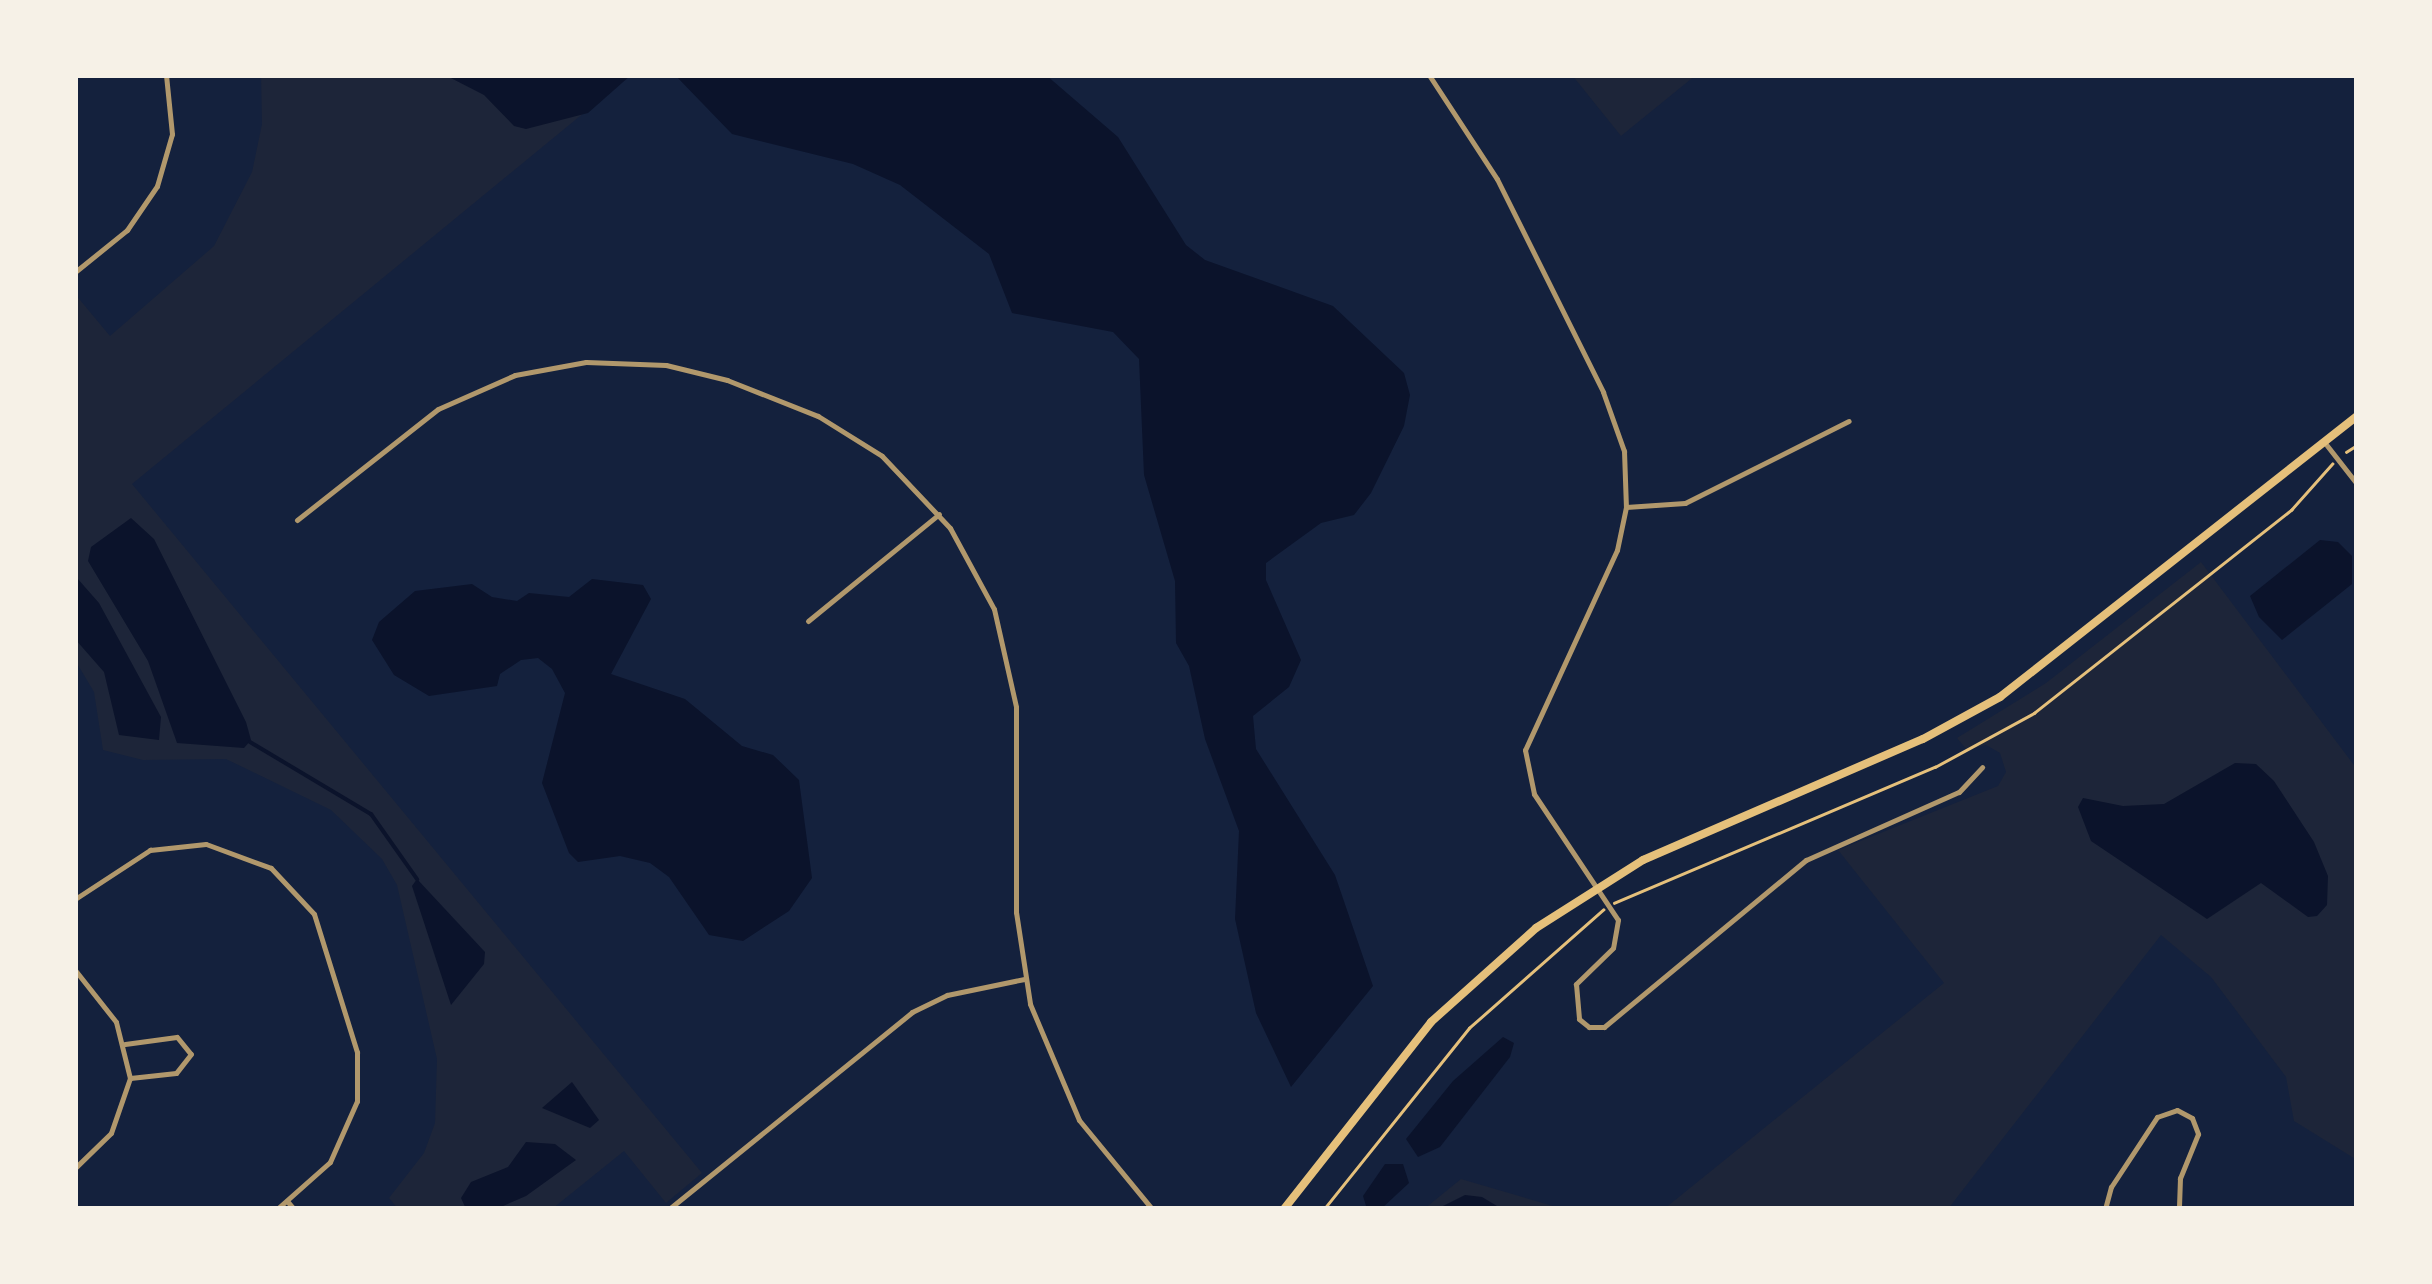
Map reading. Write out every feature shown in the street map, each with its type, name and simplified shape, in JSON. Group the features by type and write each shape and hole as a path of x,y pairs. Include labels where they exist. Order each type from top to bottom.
{"main road":[{"path":"1284,1209 1451,1002 1518,942 1600,884 1991,702 2071,647 2357,416"}],"street":[{"path":"75,272 127,230 157,186 172,134 166,75"},
{"path":"1429,75 1497,178 1603,392 1624,451 1626,507 1610,566 1525,750 1540,804 1615,909 1618,936 1576,984 1574,1006 1584,1024 1607,1024 1812,856 1959,792 1982,767"},
{"path":"297,520 438,409 515,376 586,362 688,369 807,412 882,456 939,514 976,568 1009,658 1024,979 1044,1050 1079,1120 1152,1209"},
{"path":"1626,507 1685,503 1849,421"},
{"path":"2324,442 2357,484"},
{"path":"808,621 939,514"},
{"path":"75,900 130,859 186,844 258,860 305,902 325,936 358,1052 358,1084 338,1148 278,1209"},
{"path":"75,970 126,1044 130,1078 110,1134 75,1168"},
{"path":"669,1209 912,1012 947,995 1024,979"},
{"path":"126,1044 177,1038 191,1054 176,1073 130,1078"},
{"path":"2104,1209 2111,1187 2157,1117 2178,1110 2192,1118 2198,1134 2180,1178 2179,1209"},
{"path":"287,1201 294,1209"}],"path":[{"path":"1324,1209 1468,1028 1604,909"}],"shaded area":[{"path":"261,75 630,75 132,484 702,1173 666,1203 624,1151 552,1209 398,1209 389,1198 424,1153 435,1123 437,1059 397,885 382,859 331,810 226,759 143,760 103,750 94,692 75,660 75,294 110,336 214,246 252,172 262,124"},
{"path":"445,75 631,75 588,113 526,129 514,126 484,95"},
{"path":"675,75 1046,75 1118,137 1186,245 1205,260 1333,306 1404,373 1410,395 1404,426 1371,493 1354,515 1321,523 1266,563 1266,580 1301,660 1289,687 1253,716 1256,749 1335,875 1373,986 1291,1087 1256,1013 1235,919 1239,831 1205,739 1189,666 1176,643 1175,581 1144,475 1139,359 1113,332 1012,313 989,254 900,185 853,164 732,134"},
{"path":"1572,75 1696,75 1621,136"},
{"path":"131,518 154,539 246,722 251,740 244,748 177,743 148,661 88,561 91,547"},
{"path":"2320,540 2338,542 2352,556 2352,584 2282,640 2259,617 2250,596"},
{"path":"2201,562 2357,769 2357,1160 2294,1121 2286,1077 2211,977 2161,935 1948,1209 1664,1209 1944,983 1838,850 1998,786 2006,772 2000,753 1986,745 1967,750 1957,738 2046,683"},
{"path":"77,578 99,603 161,717 159,740 119,735 104,672 75,639"},
{"path":"592,579 643,585 651,599 611,674 685,699 742,746 773,755 799,780 812,878 789,911 743,941 709,935 669,877 650,863 620,856 578,862 569,853 542,783 565,693 552,669 538,658 521,660 500,674 497,686 429,696 394,675 372,640 379,622 415,591 472,584 492,597 517,601 529,593 569,597"},
{"path":"2235,763 2256,764 2274,781 2314,842 2328,876 2327,905 2317,916 2308,917 2261,883 2207,919 2091,841 2078,807 2083,798 2123,806 2164,804"},
{"path":"417,879 485,952 484,964 451,1005 412,886"},
{"path":"1503,1037 1514,1043 1510,1057 1440,1147 1418,1157 1406,1139 1453,1081"},
{"path":"572,1082 599,1120 590,1128 542,1108"},
{"path":"526,1142 555,1144 576,1160 526,1196 496,1209 466,1209 461,1198 471,1182 508,1167"},
{"path":"1385,1164 1403,1164 1409,1183 1381,1209 1367,1209 1363,1196"},
{"path":"1461,1179 1563,1209 1424,1209"},
{"path":"1465,1195 1482,1197 1502,1209 1437,1209"}],"waterway":[{"path":"250,742 371,814 417,879"}]}
